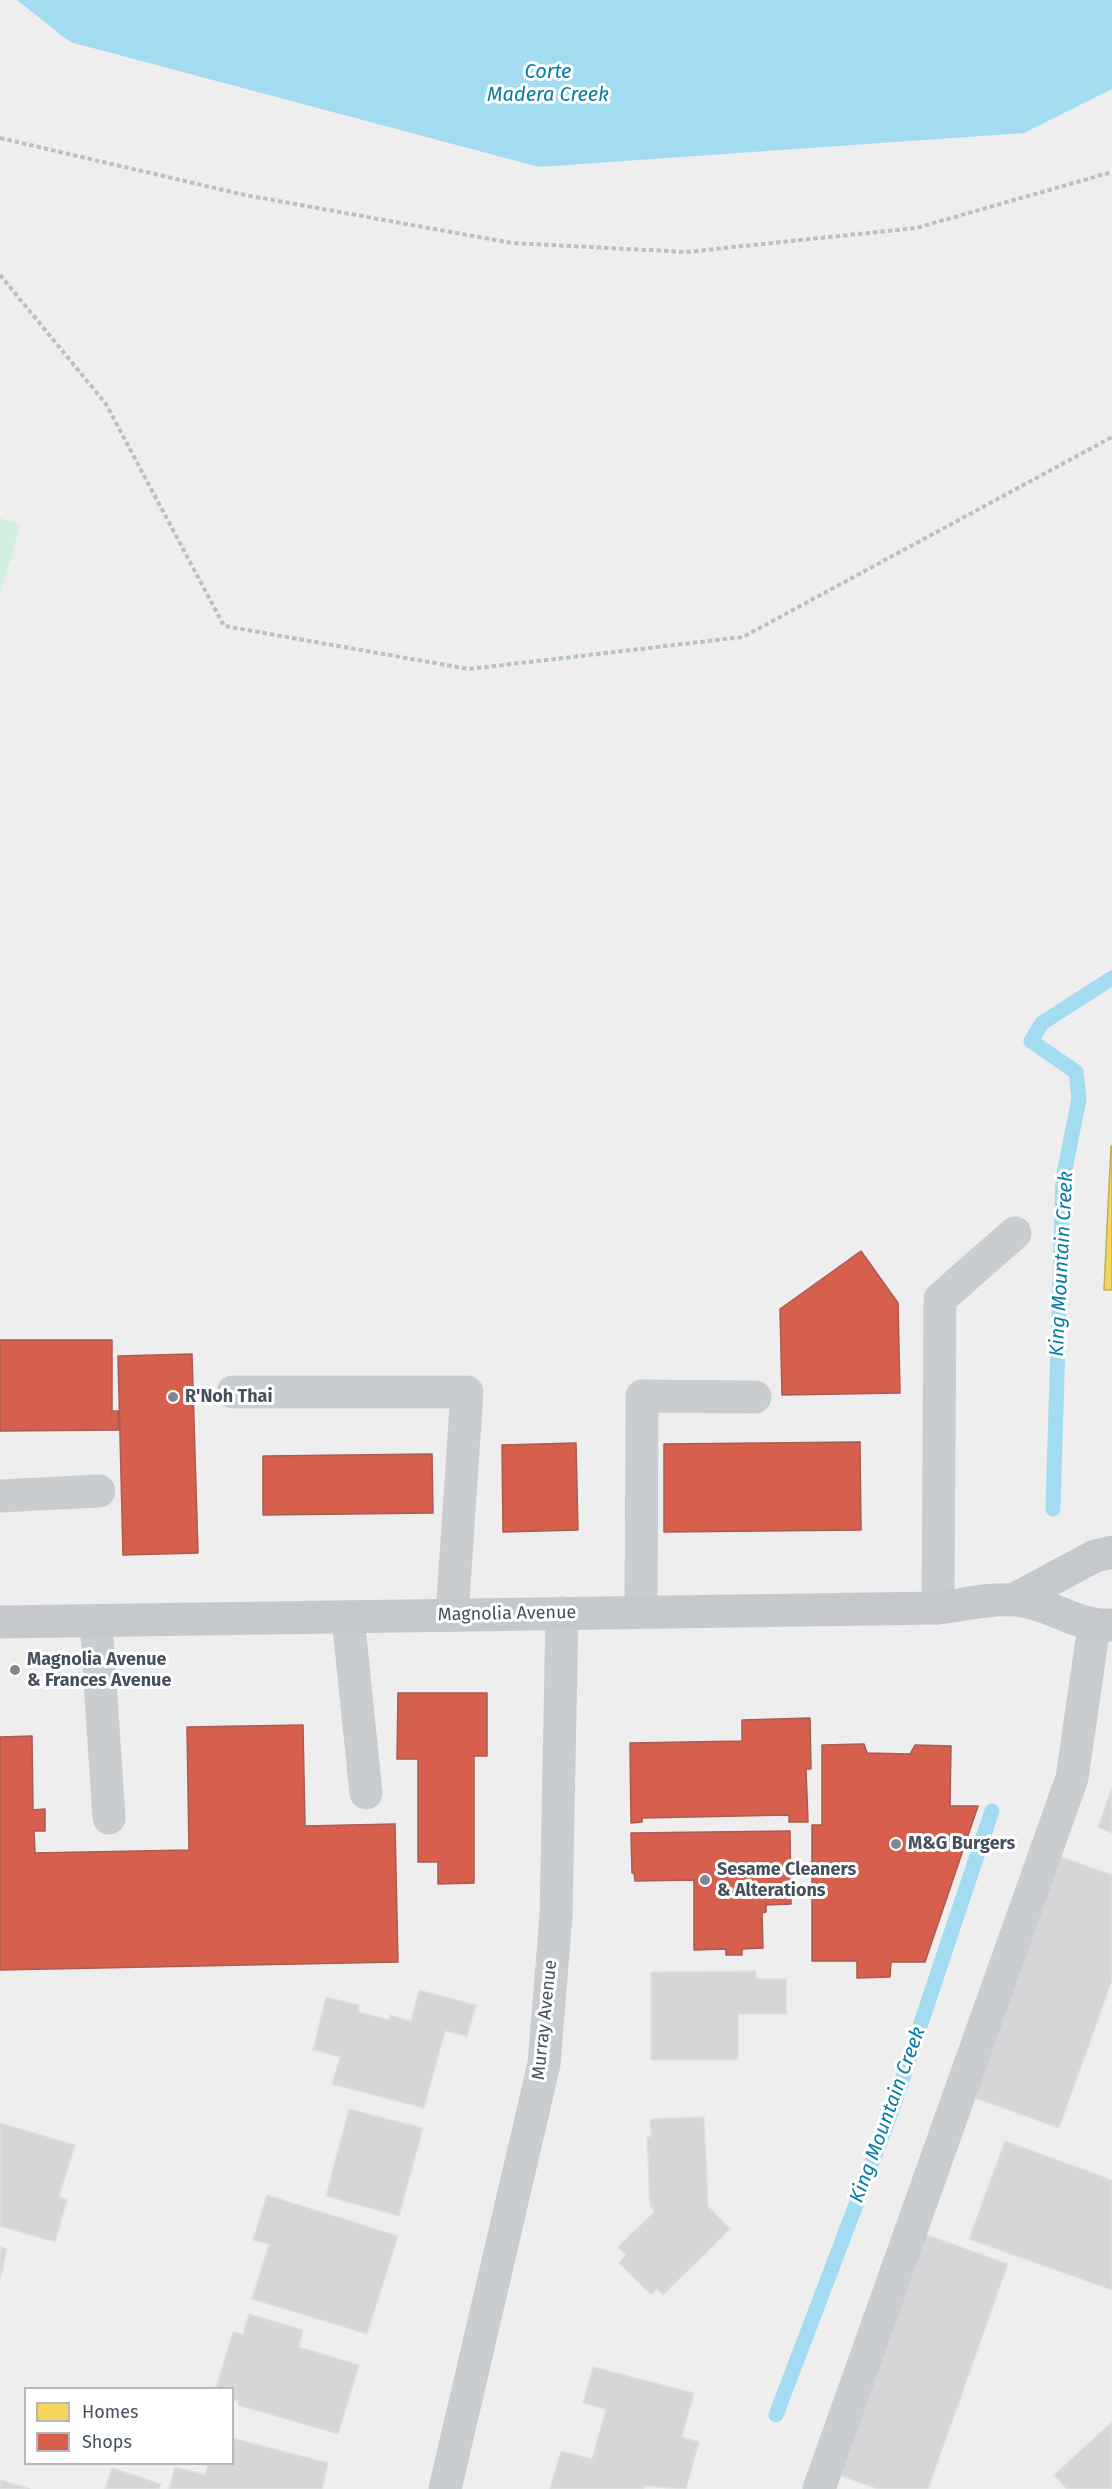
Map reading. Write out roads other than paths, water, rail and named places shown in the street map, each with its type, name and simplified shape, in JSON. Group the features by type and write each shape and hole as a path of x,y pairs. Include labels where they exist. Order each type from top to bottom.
{"main road":[{"name":"Magnolia Avenue","path":"0,1622 938,1608 1013,1599 1095,1556 1112,1552"},
{"name":"Magnolia Avenue","path":"1013,1599 1106,1623"}],"street":[{"path":"938,1608 940,1299 1015,1233"},
{"path":"233,1392 467,1392 452,1615"},
{"path":"641,1612 642,1396 756,1397"},
{"path":"0,1496 99,1491"},
{"name":"Murray Avenue","path":"445,2489 544,2064 555,1916 562,1613"},
{"path":"348,1617 366,1793"},
{"path":"96,1621 109,1818"},
{"path":"819,2489 1072,1778 1106,1623"}],"water":[{"name":"Corte Madera Creek","path":"17,0 1112,0 1112,89 1024,133 539,167 70,42"}],"waterway":[{"name":"King Mountain Creek","path":"1053,1509 1063,1179 1079,1099 1076,1072 1031,1041 1042,1023 1112,978"},
{"name":"King Mountain Creek","path":"776,2415 892,2110 992,1811"}],"place":[{"name":"R'Noh Thai","path":"173,1397"},
{"name":"Magnolia Avenue & Frances Avenue","path":"15,1670"},
{"name":"M&G Burgers","path":"896,1844"},
{"name":"Sesame Cleaners & Alterations","path":"705,1880"}]}
